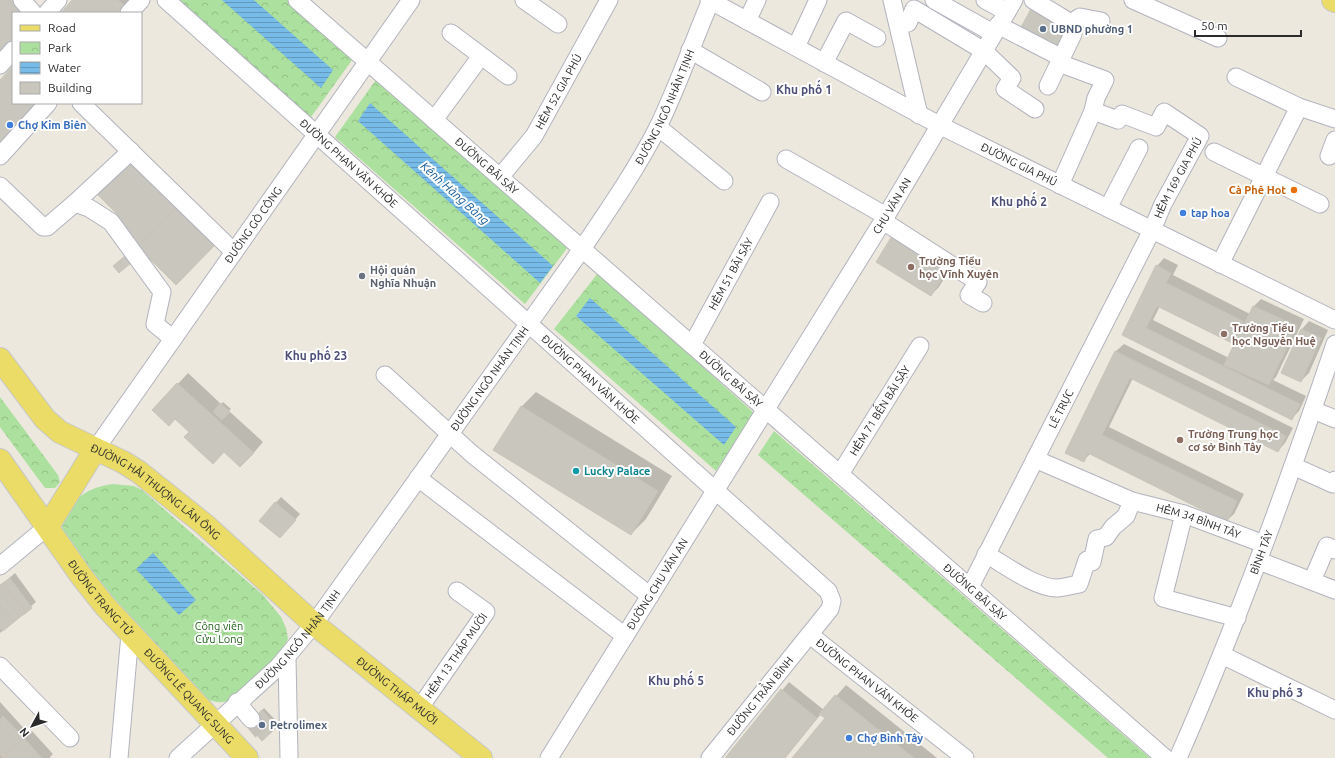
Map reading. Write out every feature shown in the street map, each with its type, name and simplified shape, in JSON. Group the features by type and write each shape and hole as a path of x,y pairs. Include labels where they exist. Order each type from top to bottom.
{"main road":[{"name":"ĐƯỜNG HẢI THƯỢNG LÃN ÔNG","path":"0,359 45,419 60,432 139,472 204,524 314,624"},
{"path":"48,526 95,450"},
{"name":"ĐƯỜNG TRANG TỬ","path":"0,460 48,526 82,577 130,634"},
{"name":"ĐƯỜNG THÁP MƯỜI","path":"314,624 481,758"},
{"name":"ĐƯỜNG LÊ QUANG SUNG","path":"130,634 247,758"}],"street":[{"path":"22,0 32,12"},
{"path":"47,12 58,0"},
{"path":"130,12 141,0"},
{"name":"ĐƯỜNG PHAN VĂN KHỎE","path":"166,0 828,591 832,600 830,609 810,635 965,758"},
{"name":"ĐƯỜNG BÃI SẬY","path":"297,0 1165,758"},
{"name":"ĐƯỜNG GÒ CÔNG","path":"95,450 411,0"},
{"path":"524,0 558,24"},
{"name":"HẺM 52 GIA PHÚ","path":"500,177 534,136 608,0"},
{"name":"ĐƯỜNG GIA PHÚ","path":"710,0 939,125 1335,320"},
{"name":"ĐƯỜNG NGÔ NHÂN TỊNH","path":"178,758 287,657 314,624 582,249 634,171 658,127 710,0"},
{"path":"747,21 756,0"},
{"path":"796,47 818,0"},
{"path":"892,0 919,114"},
{"path":"934,0 1003,18"},
{"path":"985,0 1003,18 1060,60 1104,80 1096,98 1093,111 1060,185"},
{"path":"1033,0 1071,23 1080,17 1101,21"},
{"path":"1133,0 1218,38"},
{"path":"908,23 914,9 984,51 1012,78 1005,90 1035,109"},
{"name":"CHU VĂN AN","path":"766,410 884,218 1003,18"},
{"path":"824,63 846,21 877,38"},
{"path":"451,33 508,76"},
{"path":"1048,86 1073,34"},
{"path":"690,50 762,92"},
{"path":"0,65 12,51"},
{"path":"434,120 480,56"},
{"path":"1236,77 1298,107 1335,119"},
{"path":"0,156 47,104"},
{"path":"82,104 234,252"},
{"path":"1220,264 1298,107"},
{"name":"HẺM 169 GIA PHÚ","path":"1093,111 1118,120 1122,114 1156,127 1164,112 1200,136 1163,204 1152,230"},
{"path":"658,127 724,182"},
{"path":"1108,208 1138,148"},
{"path":"0,186 43,227 47,227 131,151"},
{"path":"1214,152 1320,204"},
{"path":"786,159 884,218 978,282 969,295 983,303"},
{"name":"HẺM 51 BÃI SẬY","path":"692,345 770,202"},
{"path":"75,203 89,208 111,222 158,286 162,292 155,324 173,339"},
{"name":"LÊ TRỰC","path":"970,587 1152,230"},
{"name":"BÌNH TÂY","path":"1178,758 1237,618 1259,561 1335,344"},
{"name":"HẺM 71 BẾN BÃI SẬY","path":"840,474 920,346"},
{"path":"385,375 472,454 650,596"},
{"name":"ĐƯỜNG CHU VĂN AN","path":"549,758 766,410"},
{"path":"1313,410 1335,419"},
{"name":"HẺM 34 BÌNH TÂY","path":"1035,459 1132,501 1184,514 1264,544"},
{"path":"1293,466 1334,486"},
{"path":"418,478 625,636"},
{"path":"986,554 1017,572 1049,586 1057,588 1079,584 1086,560 1092,562 1097,539 1106,537 1113,527 1126,516 1132,501"},
{"path":"1184,514 1164,598 1237,618"},
{"path":"0,566 48,526"},
{"path":"1312,581 1327,546 1335,550"},
{"path":"1259,561 1335,590"},
{"name":"HẺM 13 THÁP MƯỜI","path":"419,709 486,612 457,591"},
{"name":"ĐƯỜNG TRANG TỬ","path":"119,758 130,634"},
{"name":"ĐƯỜNG TRẦN BÌNH","path":"710,758 810,635"},
{"path":"1222,654 1335,710"},
{"path":"287,657 289,758"},
{"path":"0,666 70,738"},
{"path":"237,702 251,719"}],"green space":[{"path":"177,0 291,0 355,56 311,117"},
{"path":"378,77 568,247 525,304 335,137"},
{"path":"598,273 754,413 716,471 554,329"},
{"path":"0,397 58,475 60,482 55,488 45,488 0,427"},
{"path":"774,431 1150,758 1108,758 758,455"},
{"name":"Công viên Cửu Long","path":"113,484 134,486 142,490 263,595 281,617 286,628 288,639 279,657 229,701 218,702 209,700 192,689 75,553 67,540 62,528 65,516 72,505 87,492 99,487"}],"water":[{"path":"222,0 254,0 333,70 321,88"},
{"name":"Kênh Hàng Bàng","path":"370,103 553,266 540,283 358,121"},
{"path":"590,298 736,427 724,445 576,316"},
{"path":"153,553 196,600 179,615 136,569"}],"building":[{"path":"0,0 12,0 23,12 12,12 12,40 0,54"},
{"path":"72,0 118,0 126,7 121,12 62,12"},
{"name":"UBND phường 1","path":"1032,7 1068,26 1054,52 1018,33"},
{"name":"Chợ Kim Biên","path":"12,67 12,104 38,104 0,146 0,80"},
{"path":"132,161 178,206 139,245 115,218 118,215 98,195"},
{"path":"176,207 215,245 176,285 138,247"},
{"path":"892,236 947,270 931,296 876,262"},
{"path":"126,255 132,262 119,273 113,266"},
{"path":"1156,265 1171,273 1166,283 1243,321 1232,343 1157,306 1146,328 1300,404 1292,420 1122,335"},
{"path":"1253,306 1297,326 1269,385 1224,365"},
{"path":"1301,329 1321,338 1301,382 1281,373"},
{"path":"1115,351 1286,436 1278,452 1130,378 1102,435 1237,501 1227,522 1088,453 1084,462 1065,453"},
{"path":"177,383 254,453 240,467 224,452 213,464 184,437 189,432 175,419 169,426 152,410"},
{"path":"220,403 230,412 222,420 213,412"},
{"name":"Lucky Palace","path":"521,406 658,491 631,535 493,450"},
{"path":"275,502 296,520 280,538 259,521"},
{"path":"10,578 32,608 26,613 3,583"},
{"path":"3,583 26,613 20,617 0,593 0,585"},
{"path":"0,593 20,617 14,622 0,605"},
{"path":"0,605 14,622 9,626 0,617"},
{"path":"0,617 9,626 3,631 0,629"},
{"path":"781,689 817,718 785,758 725,758"},
{"name":"Chợ Bình Tây","path":"835,695 914,758 792,758 825,718 819,714"},
{"name":"Petrolimex","path":"262,710 277,727 262,741 247,724"},
{"path":"3,716 24,738 2,757 0,755 0,719"},
{"path":"24,738 42,758 2,757"}],"tunnel":[{"path":"251,719 266,737"}],"place":[{"name":"UBND phường 1","path":"1043,29"},
{"name":"Chợ Kim Biên","path":"10,125"},
{"name":"Cà Phê Hot","path":"1294,190"},
{"name":"tap hoa","path":"1183,213"},
{"name":"Trường Tiểu học Vĩnh Xuyên","path":"911,267"},
{"name":"Hội quán Nghĩa Nhuận","path":"362,276"},
{"name":"Trường Tiểu học Nguyễn Huệ","path":"1224,334"},
{"name":"Trường Trung học cơ sở Bình Tây","path":"1180,440"},
{"name":"Lucky Palace","path":"576,471"},
{"name":"Petrolimex","path":"262,725"},
{"name":"Chợ Bình Tây","path":"849,738"}],"district":[{"name":"Khu phố 1","path":"804,89"},
{"name":"Khu phố 2","path":"1019,201"},
{"name":"Khu phố 23","path":"316,355"},
{"name":"Khu phố 5","path":"676,680"},
{"name":"Khu phố 3","path":"1275,692"}]}
